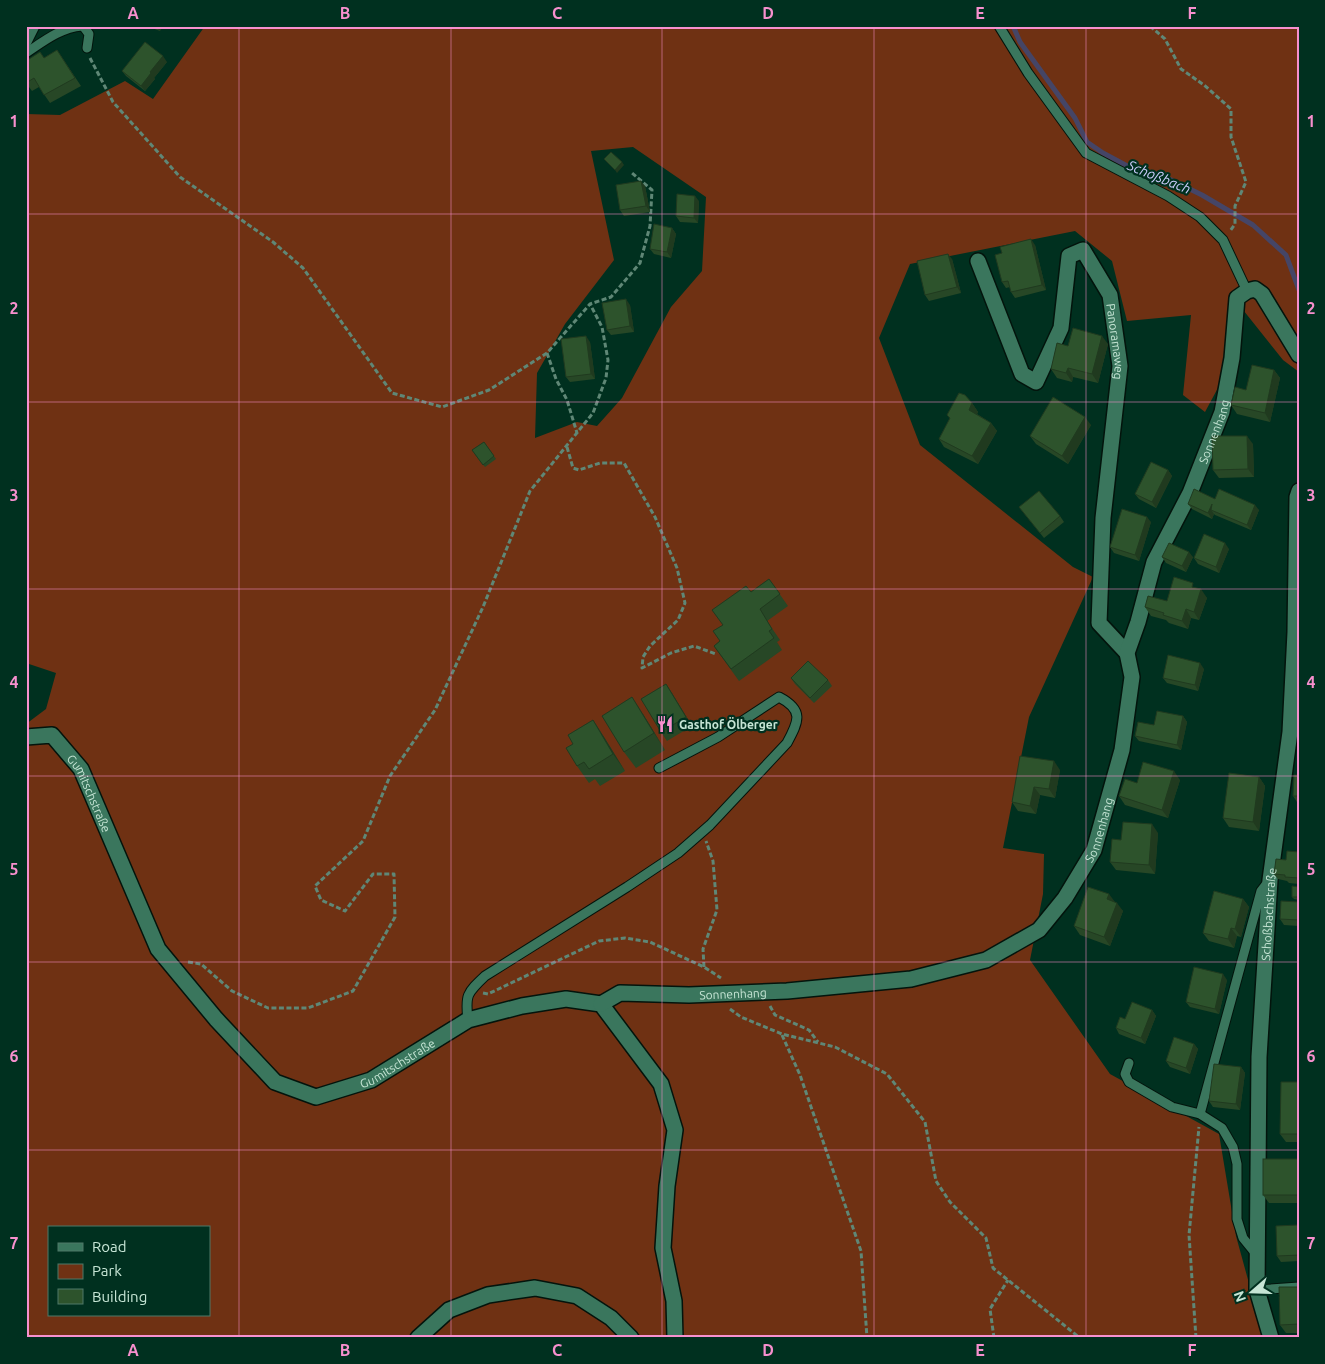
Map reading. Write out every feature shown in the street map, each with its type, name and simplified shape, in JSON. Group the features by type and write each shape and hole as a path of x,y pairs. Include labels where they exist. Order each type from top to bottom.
{"street":[{"name":"Panoramaweg","path":"978,261 1022,374 1036,382 1061,328 1069,256 1083,250 1110,295 1120,366 1103,518 1099,623 1127,653"},
{"path":"1247,291 1254,289 1262,294 1299,355"},
{"name":"Sonnenhang","path":"601,1004 620,993 710,994 763,992 911,979 986,960 1039,930 1065,898 1094,850 1122,750 1132,677 1127,653 1138,622 1154,562 1190,493 1222,412 1232,358 1237,298 1247,291"},
{"name":"Schoßbachstraße","path":"1271,1338 1258,1290 1259,1057 1270,880 1290,732 1295,632 1297,497 1299,490"},
{"name":"Gumitschstraße","path":"26,737 52,735 81,769 158,949 216,1018 275,1082 316,1097 371,1080 468,1020 522,1006 566,998 601,1004"},
{"path":"601,1004 661,1084 675,1130 667,1186 663,1248 674,1300 675,1338"},
{"path":"418,1338 449,1310 488,1295 535,1288 577,1296 611,1318 631,1338"}],"lane":[{"path":"26,44 35,26"},
{"path":"26,53 54,35 71,27 82,26 89,34 87,48"},
{"path":"998,26 1028,73 1086,153 1168,196 1200,217 1223,240 1247,291"},
{"path":"468,1020 466,1002 471,990 485,976 626,888 678,853 703,831 787,743 795,728 797,714 792,704 778,697 718,737 659,768"},
{"path":"1200,1114 1261,891 1270,880"},
{"path":"1129,1063 1125,1074 1129,1082 1172,1107 1200,1114 1222,1128 1232,1147 1237,1164 1237,1219 1244,1238 1258,1256"},
{"path":"1258,1290 1299,1287"}],"path":[{"path":"1150,26 1165,39 1181,69 1204,85 1231,110 1232,137 1246,182 1235,206 1236,224"},
{"path":"87,48 90,58 113,102 180,177 273,242 303,268 392,393 442,407 490,390 547,353 590,304 611,297 640,263 650,226 652,190 632,173"},
{"path":"164,956 201,964 232,991 268,1008 308,1008 353,991 395,917 394,874 373,874 346,911 321,900 315,886 363,841 390,776 435,710 483,607 530,491 593,412 606,378 608,360 602,327 590,304"},
{"path":"547,353 556,379 567,400 577,433"},
{"path":"567,446 573,468 579,470 600,463 624,463 655,517 677,568 685,603 678,620 650,646 643,657 642,668 671,653 694,646 716,654"},
{"path":"471,990 488,994 599,942 625,938 650,942 704,967 703,949 717,910 712,861 703,831"},
{"path":"763,992 775,1015 809,1030 819,1043"},
{"path":"710,994 741,1016 782,1034 834,1047 887,1074 925,1122 936,1181 950,1202 986,1238 993,1268 1080,1338"},
{"path":"782,1034 800,1075 861,1251 867,1338"},
{"path":"1196,1338 1189,1235 1200,1114"},
{"path":"994,1338 990,1309 1008,1280"}],"green space":[{"path":"205,26 1299,26 1299,372 1283,360 1232,296 1226,373 1205,412 1183,395 1191,315 1127,321 1112,261 1075,231 910,264 879,338 920,445 1073,567 1093,577 1029,717 1003,848 1044,854 1043,894 1030,960 1110,1074 1219,1134 1236,1236 1264,1338 26,1338 26,724 46,709 56,673 26,663 26,356 29,351 26,350 26,114 60,115 125,81 153,99","holes":["633,147 706,197 702,271 671,307 622,398 597,426 577,422 535,438 537,373 565,324 614,260 591,151"]}],"building":[{"path":"145,42 163,56 141,86 122,71"},
{"path":"57,50 75,78 44,95 34,78 26,83 26,61 40,52 44,58"},
{"path":"611,152 622,162 615,170 604,159"},
{"path":"641,181 646,206 620,210 616,185"},
{"path":"677,194 695,196 694,218 676,216"},
{"path":"654,224 672,228 667,252 650,249"},
{"path":"1031,239 1042,285 1011,292 1008,281 1002,282 995,255 1002,253 1000,247"},
{"path":"948,254 957,287 925,295 917,261"},
{"path":"626,299 630,326 607,330 602,303"},
{"path":"1073,328 1102,336 1092,374 1068,368 1066,373 1051,369 1057,343 1068,346"},
{"path":"586,336 591,374 566,377 561,339"},
{"path":"1252,365 1274,370 1265,413 1231,405 1235,387 1246,390"},
{"path":"959,393 965,395 972,403 969,410 991,423 972,456 939,439 950,418 947,415"},
{"path":"1053,397 1085,417 1062,456 1030,436"},
{"path":"1212,436 1247,436 1248,469 1213,470"},
{"path":"484,442 494,456 483,465 472,450"},
{"path":"1151,462 1168,470 1152,502 1135,494"},
{"path":"1194,489 1215,499 1219,489 1255,505 1247,525 1211,510 1212,504 1208,513 1188,504"},
{"path":"1039,491 1060,516 1040,533 1019,507"},
{"path":"1122,509 1147,517 1135,555 1110,547"},
{"path":"1204,534 1225,543 1216,567 1194,558"},
{"path":"1169,543 1189,552 1182,566 1162,557"},
{"path":"1174,577 1193,583 1192,587 1201,589 1194,612 1186,609 1182,621 1145,607 1148,596 1167,601"},
{"path":"769,579 780,594 760,609 772,629 769,631 774,638 731,669 714,646 720,641 713,631 723,625 712,610 746,586 751,592"},
{"path":"1168,655 1200,663 1195,685 1163,678"},
{"path":"808,661 828,680 810,698 791,678"},
{"path":"666,684 686,717 661,732 641,699"},
{"path":"632,697 654,733 624,752 602,716"},
{"path":"1157,711 1183,716 1177,745 1135,736 1138,722 1154,725"},
{"path":"593,720 613,754 589,769 584,762 577,766 566,748 573,744 568,735"},
{"path":"1020,756 1054,761 1049,789 1034,787 1030,806 1012,802"},
{"path":"1143,762 1174,771 1162,810 1119,796 1125,779 1137,783"},
{"path":"1229,773 1259,777 1253,822 1223,818"},
{"path":"1294,775 1299,775 1299,796 1293,796"},
{"path":"1123,822 1152,824 1149,865 1110,862 1112,839 1121,840"},
{"path":"1287,851 1299,852 1299,878 1274,874 1276,859 1286,860"},
{"path":"1292,886 1299,887 1299,897 1292,897"},
{"path":"1088,887 1109,894 1107,899 1117,903 1104,937 1074,926"},
{"path":"1214,891 1243,899 1235,929 1231,928 1228,939 1203,933"},
{"path":"1281,901 1299,902 1299,920 1280,919"},
{"path":"1194,967 1223,974 1215,1009 1186,1002"},
{"path":"1132,1002 1152,1010 1141,1038 1116,1028 1120,1017 1125,1019"},
{"path":"1174,1037 1194,1044 1186,1068 1166,1061"},
{"path":"1214,1064 1241,1067 1236,1104 1209,1101"},
{"path":"1281,1082 1299,1082 1299,1134 1280,1134"},
{"path":"1263,1159 1299,1159 1299,1195 1263,1195"},
{"path":"1298,1225 1299,1255 1277,1256 1276,1226"},
{"path":"1279,1287 1299,1287 1299,1324 1280,1325"}],"waterway":[{"name":"Schoßbach","path":"1013,26 1020,42 1075,118 1087,142 1131,168 1163,176 1202,195 1253,225 1286,255 1299,290"}],"place":[{"name":"Gasthof Ölberger","path":"665,724"}]}
